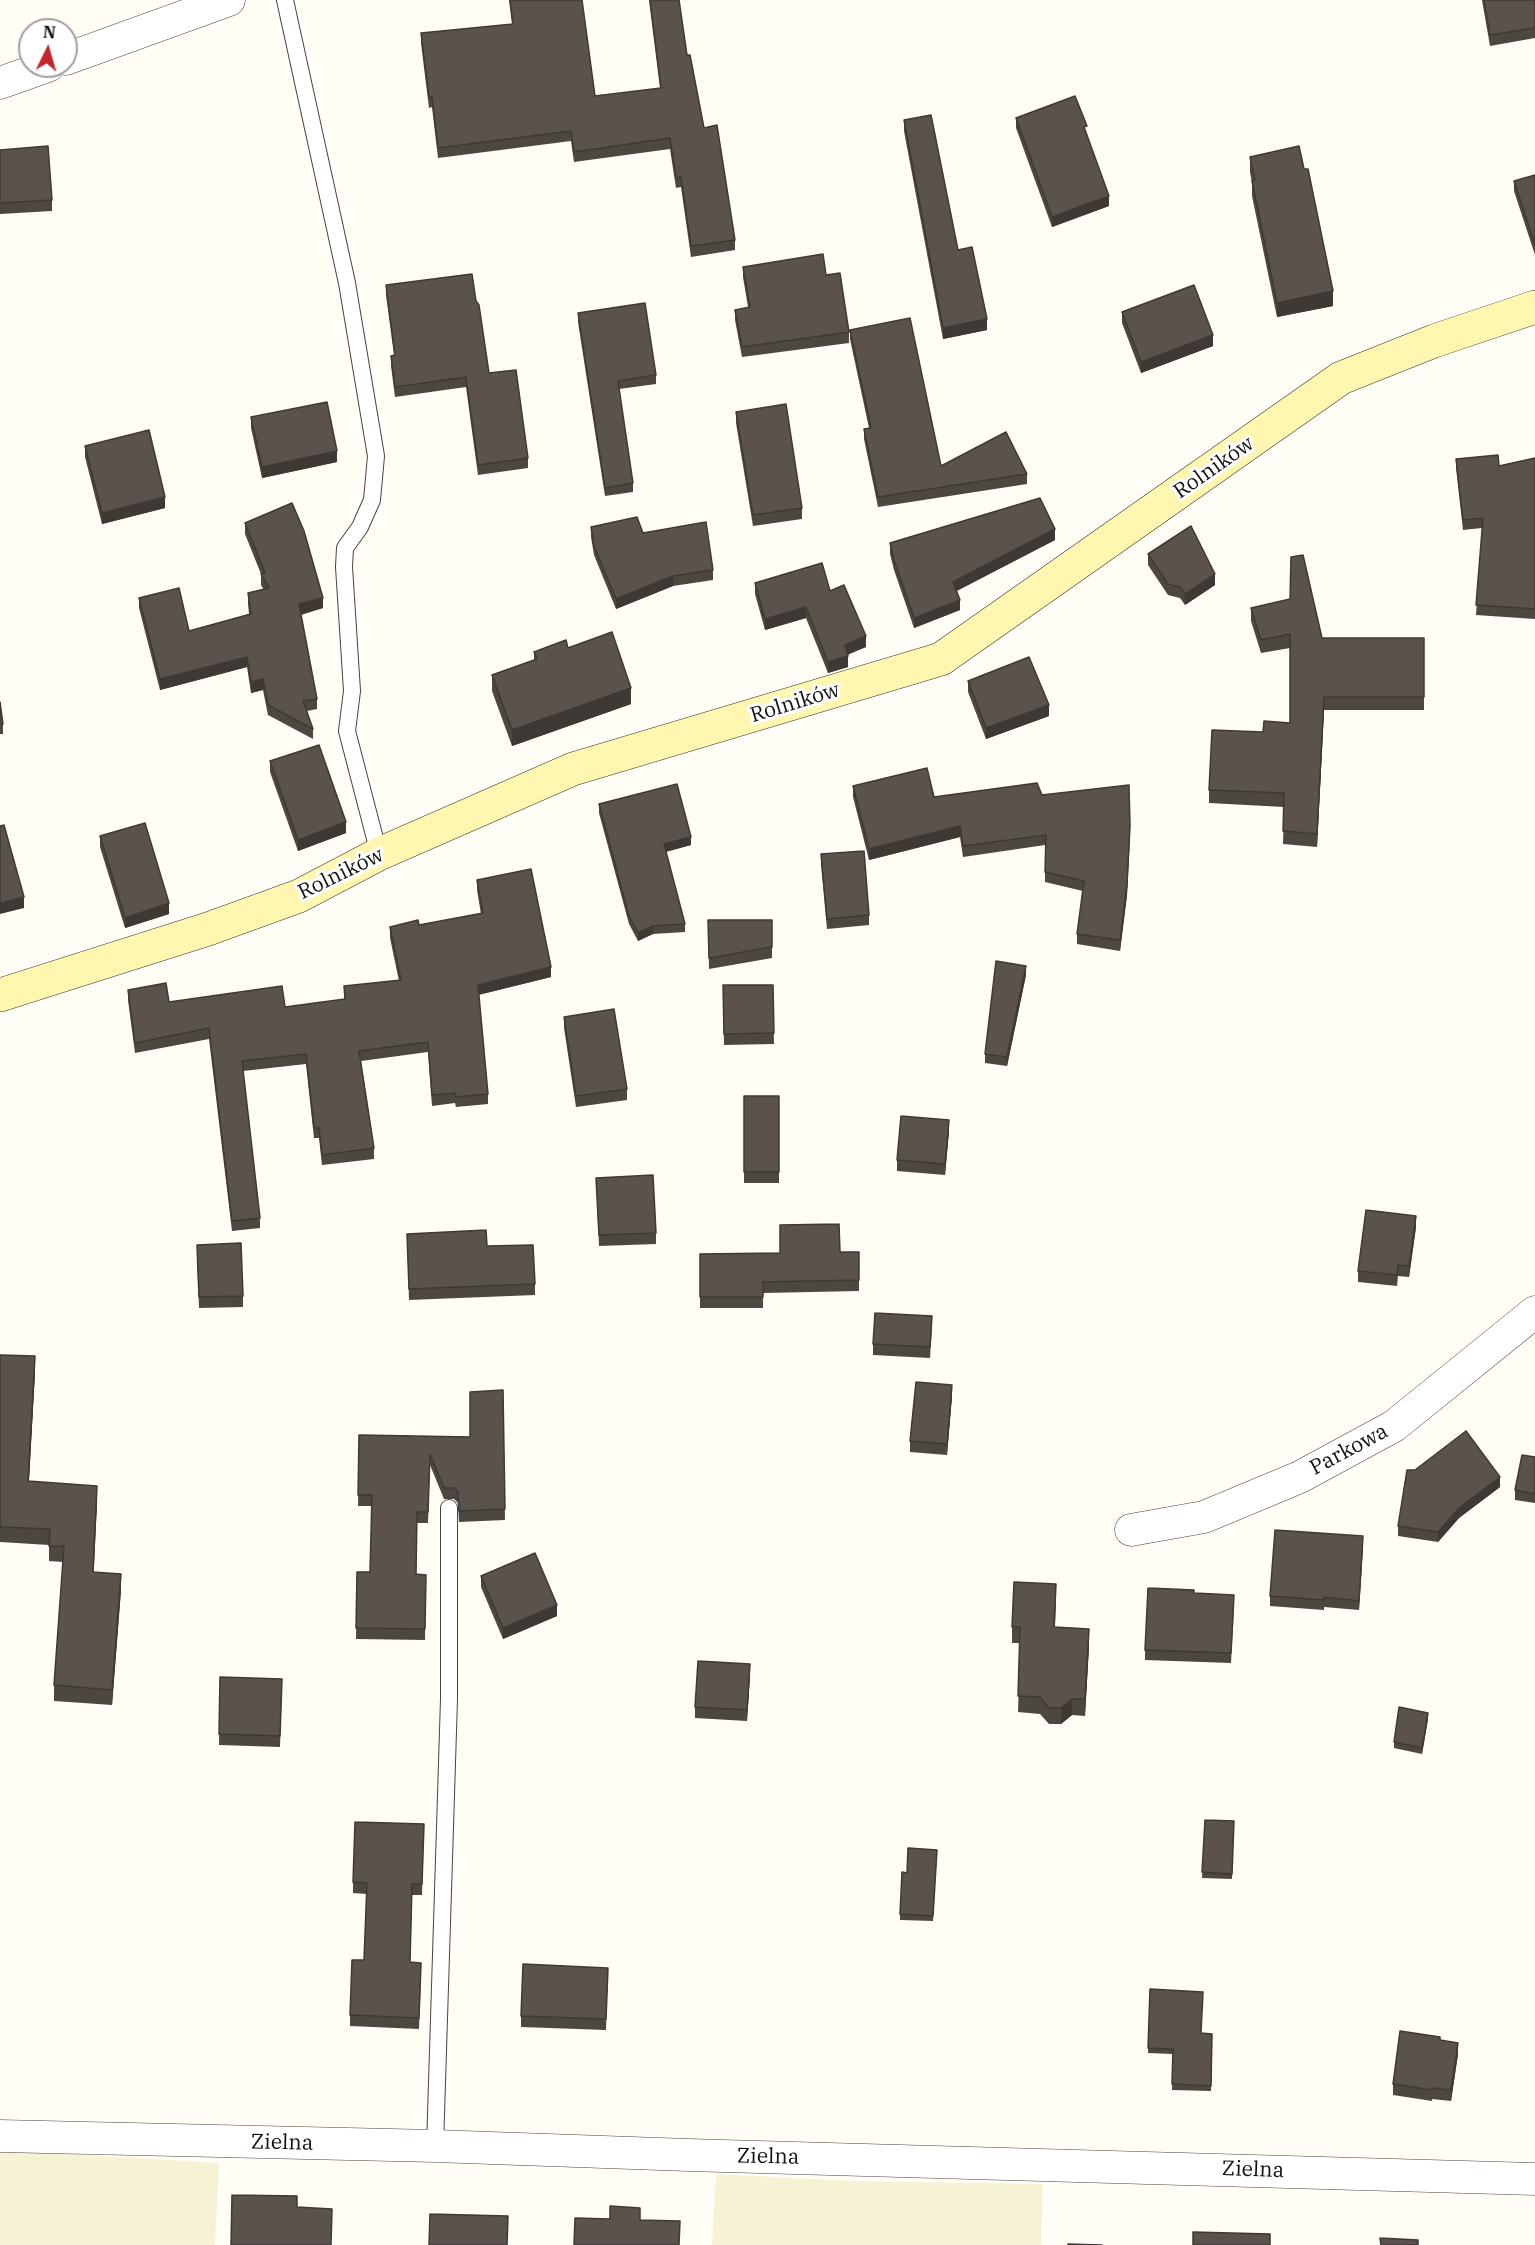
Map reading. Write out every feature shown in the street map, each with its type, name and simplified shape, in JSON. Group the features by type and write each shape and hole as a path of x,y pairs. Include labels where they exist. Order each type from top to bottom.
{"street":[{"path":"78,55 228,0"},
{"path":"0,83 18,77"},
{"name":"Rolników","path":"0,995 208,929 299,896 379,854 573,769 941,659 1341,378 1434,341 1535,307"},
{"name":"Parkowa","path":"1131,1530 1204,1517 1300,1477 1394,1426 1535,1312"},
{"name":"Zielna","path":"0,2136 435,2146 1535,2179"}],"lane":[{"path":"285,0 347,283 376,456 372,500 360,527 345,548 344,567 352,692 347,731 379,854"},
{"path":"435,2146 449,1700 450,1508"}],"shaded area":[{"path":"0,2150 219,2163 215,2245 0,2245"},
{"path":"716,2174 852,2181 1043,2184 1041,2245 712,2245"}],"building":[{"path":"510,0 582,0 595,96 661,88 650,0 679,0 687,55 690,55 704,128 717,125 735,240 691,246 681,177 676,178 670,138 574,152 571,131 438,148 421,33 513,24"},
{"path":"1484,0 1535,0 1535,28 1490,35"},
{"path":"1075,96 1109,196 1052,217 1016,118"},
{"path":"931,115 958,250 972,247 987,319 943,328 904,120"},
{"path":"48,146 52,200 0,203 0,150"},
{"path":"1299,146 1304,169 1308,169 1333,291 1277,303 1252,181 1255,180 1250,157"},
{"path":"1535,175 1535,245 1514,181"},
{"path":"823,254 826,275 840,273 849,332 742,347 735,310 750,307 743,267"},
{"path":"472,274 489,373 516,370 528,458 478,465 466,377 395,387 391,356 395,355 386,285"},
{"path":"1194,285 1213,335 1141,362 1122,312"},
{"path":"645,303 656,375 618,381 633,483 605,488 578,313"},
{"path":"910,318 941,466 1006,432 1027,474 878,497 864,429 871,428 850,330"},
{"path":"327,402 337,451 262,467 251,417"},
{"path":"786,404 802,508 753,515 736,412"},
{"path":"149,430 165,497 102,513 85,446"},
{"path":"1498,455 1499,466 1535,458 1535,609 1476,605 1483,518 1463,520 1456,459"},
{"path":"1040,498 1055,529 953,582 960,600 914,618 890,543"},
{"path":"292,503 304,531 323,598 299,604 317,699 303,701 313,729 268,705 263,679 251,682 247,657 160,679 139,598 179,588 189,631 251,614 248,593 269,588 261,574 265,573 245,523"},
{"path":"637,517 643,533 706,522 713,570 673,576 616,599 594,546 591,527"},
{"path":"1191,526 1215,574 1185,594 1180,587 1168,584 1148,554"},
{"path":"1303,555 1322,638 1424,638 1424,697 1324,697 1317,834 1283,831 1284,793 1209,790 1212,730 1263,732 1264,721 1290,723 1290,634 1261,640 1251,608 1290,599 1291,557"},
{"path":"822,563 830,591 844,585 866,636 845,645 848,656 828,662 806,607 765,619 755,583"},
{"path":"612,632 631,688 512,730 492,675 537,659 534,652 566,640 568,648"},
{"path":"1029,657 1049,705 986,728 968,681"},
{"path":"0,702 3,724 0,724"},
{"path":"319,745 346,822 298,840 270,761"},
{"path":"927,768 934,797 1037,783 1042,795 1129,785 1130,826 1127,884 1120,940 1077,934 1084,881 1045,872 1046,835 963,846 960,826 869,849 853,786"},
{"path":"677,784 691,837 664,844 685,924 653,926 638,933 629,916 599,804"},
{"path":"145,823 169,903 125,918 100,836"},
{"path":"4,825 24,897 0,903 0,826"},
{"path":"864,851 869,915 827,919 821,854"},
{"path":"531,869 551,967 478,985 488,1094 456,1097 455,1093 432,1095 428,1042 359,1051 374,1148 322,1155 319,1128 314,1128 306,1054 242,1061 260,1218 232,1221 209,1028 135,1043 128,990 166,983 169,1002 282,986 285,1007 345,999 344,986 401,980 390,927 418,920 419,925 483,913 477,880"},
{"path":"708,920 772,920 772,947 709,958"},
{"path":"996,961 1026,966 1007,1057 985,1054"},
{"path":"723,985 773,985 774,1033 724,1034"},
{"path":"614,1009 627,1089 576,1096 564,1017"},
{"path":"744,1096 779,1096 779,1172 744,1172"},
{"path":"901,1116 949,1120 945,1164 897,1160"},
{"path":"653,1175 656,1233 599,1235 596,1178"},
{"path":"1366,1210 1416,1216 1409,1266 1398,1265 1397,1275 1358,1271"},
{"path":"839,1224 840,1252 859,1252 859,1280 763,1282 763,1297 700,1297 700,1254 780,1253 780,1225"},
{"path":"486,1230 487,1246 533,1245 535,1284 409,1289 407,1234"},
{"path":"241,1243 243,1296 199,1297 197,1245"},
{"path":"875,1313 932,1316 930,1347 873,1344"},
{"path":"0,1355 35,1356 28,1481 97,1486 93,1572 121,1574 112,1690 54,1685 64,1546 49,1546 50,1529 0,1527"},
{"path":"916,1382 952,1385 947,1444 910,1441"},
{"path":"503,1390 505,1509 459,1511 458,1492 454,1488 444,1488 430,1454 428,1512 417,1512 416,1574 426,1575 425,1629 356,1628 357,1572 370,1572 372,1495 358,1495 359,1435 470,1437 470,1392"},
{"path":"1466,1431 1500,1477 1459,1508 1438,1532 1398,1526 1407,1470 1415,1470"},
{"path":"1522,1455 1535,1457 1535,1494 1515,1490"},
{"path":"1275,1530 1363,1536 1359,1601 1324,1597 1324,1600 1270,1596"},
{"path":"535,1553 557,1605 503,1628 481,1576"},
{"path":"1014,1582 1056,1584 1054,1627 1089,1629 1085,1699 1072,1699 1061,1708 1049,1708 1040,1697 1018,1696 1020,1627 1012,1627"},
{"path":"1148,1588 1234,1595 1231,1653 1145,1650"},
{"path":"698,1661 750,1664 747,1710 695,1707"},
{"path":"220,1677 282,1679 280,1736 219,1734"},
{"path":"1399,1707 1428,1713 1422,1748 1394,1742"},
{"path":"1205,1820 1234,1821 1232,1874 1202,1872"},
{"path":"355,1822 424,1824 422,1884 412,1884 410,1962 421,1963 419,2018 350,2015 352,1960 364,1960 367,1883 353,1882"},
{"path":"908,1848 937,1850 933,1916 900,1914 902,1872 907,1873"},
{"path":"523,1964 608,1968 606,2019 521,2016"},
{"path":"1150,1989 1203,1992 1201,2033 1212,2034 1211,2086 1172,2084 1173,2049 1148,2048"},
{"path":"1400,2031 1440,2037 1440,2040 1458,2043 1451,2090 1432,2088 1432,2090 1393,2084"},
{"path":"232,2195 297,2196 297,2207 332,2209 331,2245 231,2245"},
{"path":"610,2206 640,2208 640,2220 680,2221 679,2245 574,2245 575,2218 610,2219"},
{"path":"430,2214 508,2216 507,2245 429,2245"},
{"path":"1193,2232 1270,2234 1270,2245 1193,2245"},
{"path":"1380,2238 1418,2240 1418,2245 1381,2245"}]}
